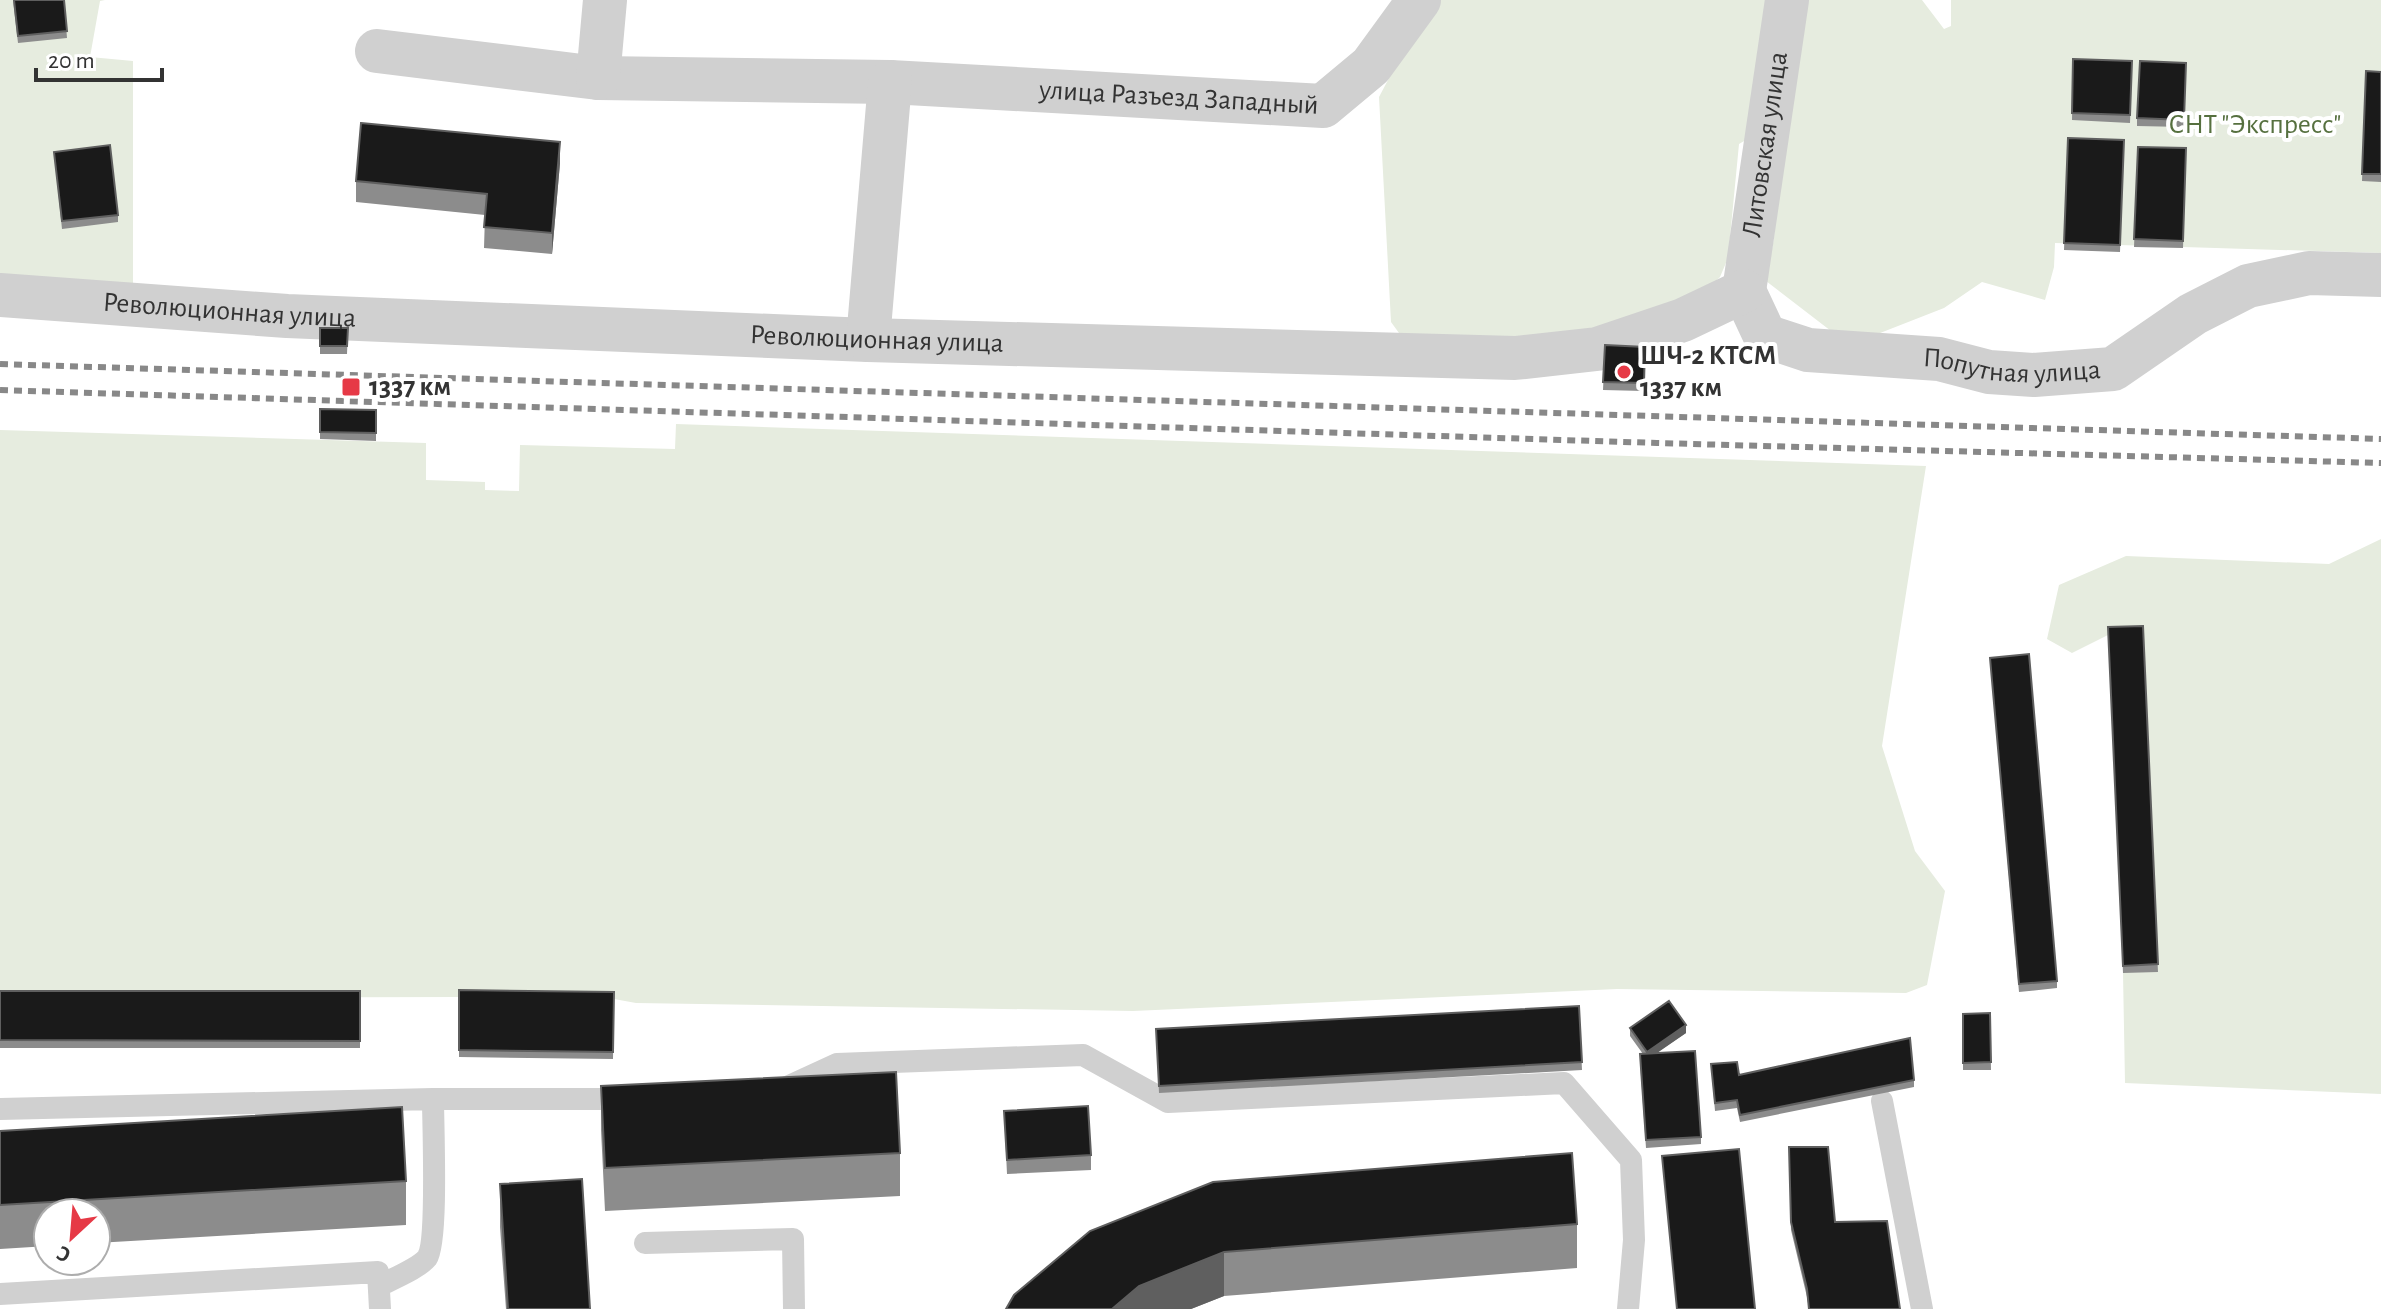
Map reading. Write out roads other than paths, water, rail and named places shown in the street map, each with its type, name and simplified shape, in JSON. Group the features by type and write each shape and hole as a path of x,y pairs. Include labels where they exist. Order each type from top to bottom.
{"street":[{"path":"598,78 605,0"},
{"name":"улица Разъезд Западный","path":"377,51 598,78 890,82 1323,106 1371,66 1419,0"},
{"name":"Литовская улица","path":"1744,291 1787,0"},
{"path":"868,340 890,82"},
{"name":"Попутная улица","path":"1744,291 1765,336 1808,350 1939,359 1989,372 2034,375 2113,369 2193,314 2248,286 2309,273 2381,275"},
{"name":"Революционная улица","path":"0,295 287,316 868,340 1515,358 1597,349 1683,320 1744,291"}],"lane":[{"path":"773,1093 837,1064 1083,1055 1168,1102 1564,1083 1631,1160 1634,1240 1628,1309"},
{"path":"0,1109 433,1099 654,1099"},
{"path":"379,1286 425,1261 431,1251 433,1099"},
{"path":"1882,1101 1922,1309"},
{"path":"645,1243 793,1239 794,1309"},
{"path":"0,1294 378,1272 380,1309"}],"railway":[{"path":"0,364 2381,439"},
{"path":"0,390 2381,463"}],"place":[{"name":"ШЧ-2 КТСМ 1337 км","path":"1624,372"},
{"name":"1337 км","path":"351,387"}],"park label":[{"name":"СНТ \"Экспресс\"","path":"2255,125"}]}
